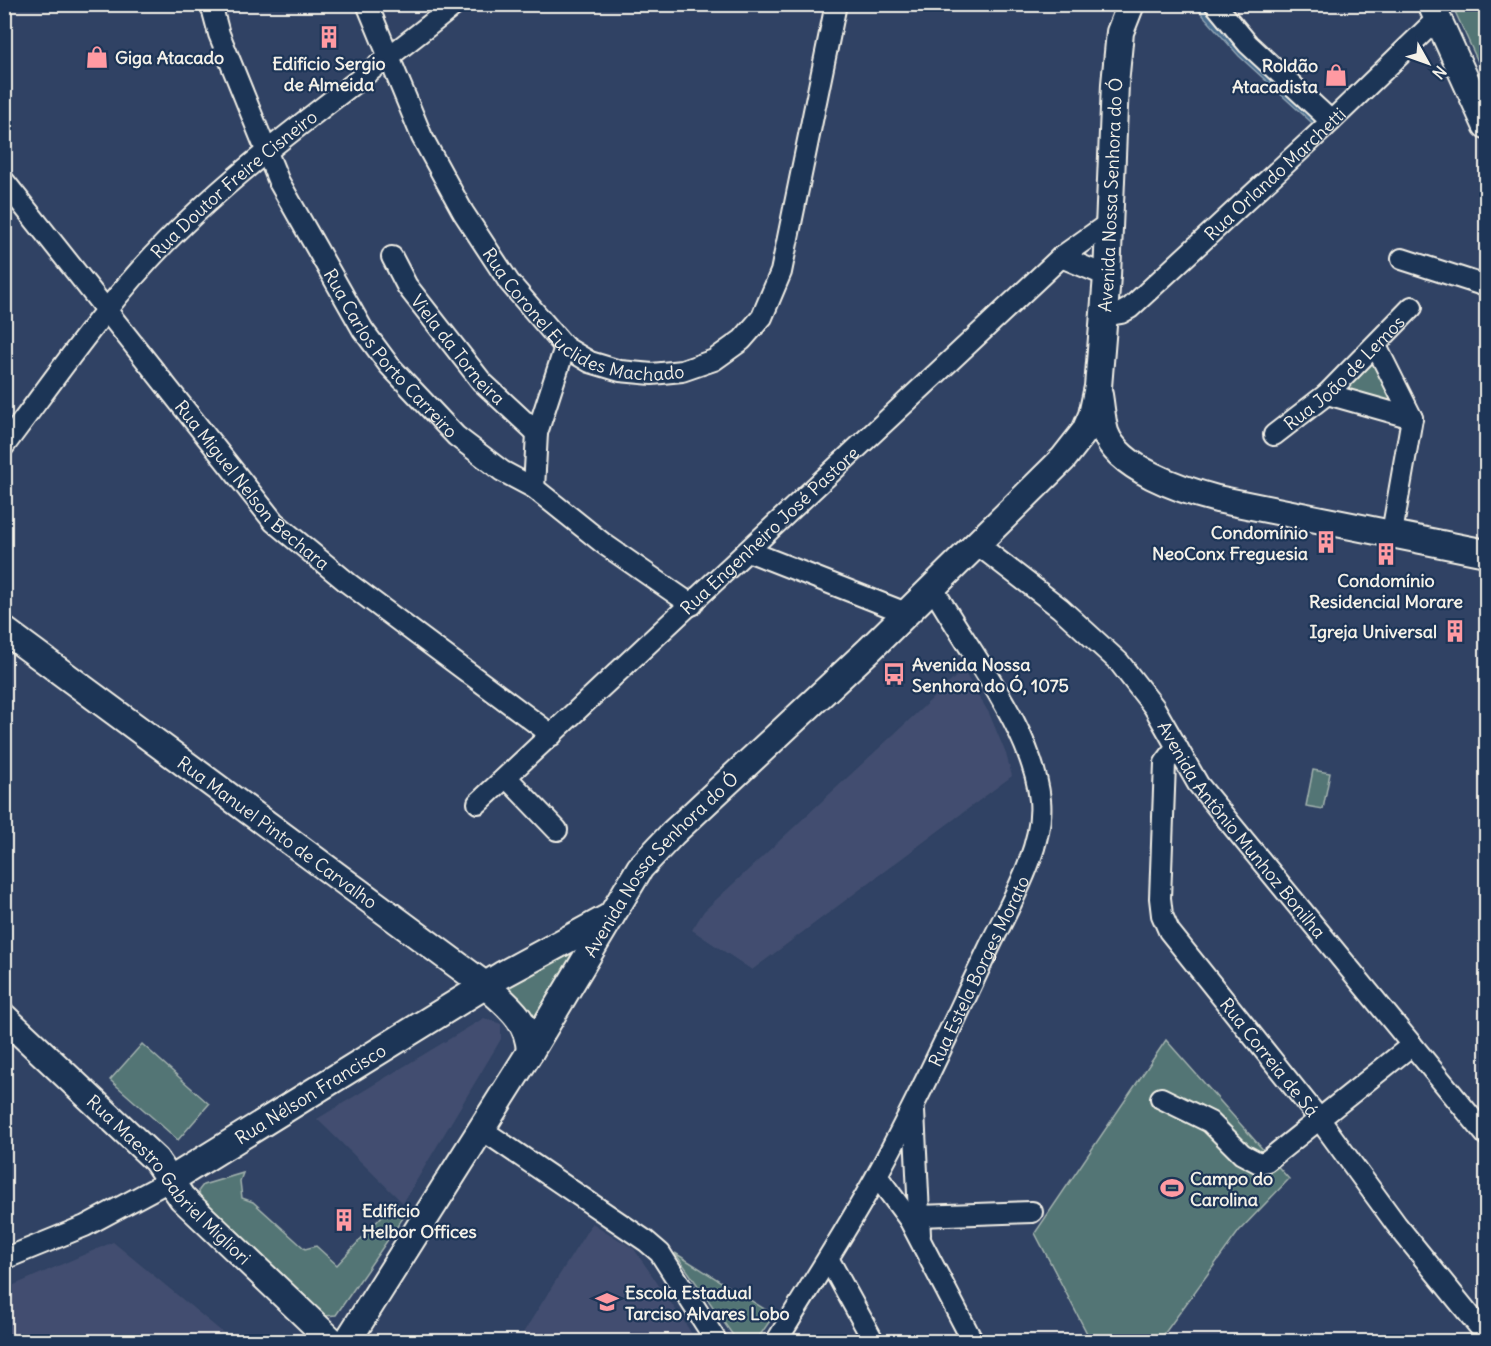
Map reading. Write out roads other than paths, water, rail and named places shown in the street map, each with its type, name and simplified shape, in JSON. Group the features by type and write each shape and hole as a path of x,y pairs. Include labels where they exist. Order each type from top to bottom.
{"main road":[{"name":"Avenida Nossa Senhora do Ó","path":"347,1341 530,1052 640,868 673,833 933,588 1063,459 1086,430 1098,387 1107,276 1115,84 1120,32 1131,4"},
{"path":"1434,12 1486,125"},
{"name":"Avenida Nossa Senhora do Ó","path":"1098,387 1106,433 1116,451"},
{"name":"Avenida Nossa Senhora do Ó","path":"1063,459 1090,450 1116,451"},
{"path":"1116,451 1149,473 1180,489 1216,500 1486,553"},
{"name":"Rua Manuel Pinto de Carvalho","path":"4,630 486,986 523,1023 529,1035 530,1052"},
{"name":"Rua Nélson Francisco","path":"170,1181 486,986 612,916"},
{"name":"Rua Maestro Gabriel Migliori","path":"4,1017 156,1160 182,1198 333,1341"}],"street":[{"name":"Rua Carlos Porto Carreiro","path":"211,4 219,34 279,182 363,330 389,365 456,436 502,471 534,488 604,544 692,605"},
{"name":"Rua Coronel Euclides Machado","path":"367,4 422,137 463,212 509,282 565,346 590,362 620,371 652,374 682,370 714,360 742,340 762,317 781,272 836,4"},
{"name":"Rua Doutor Freire Cisneiro","path":"4,446 106,310 165,243 266,151 389,59 456,4"},
{"path":"1215,4 1248,44 1331,121"},
{"name":"Rua Orlando Marchetti","path":"1104,316 1121,313 1130,308 1331,121 1434,12"},
{"name":"Rua Miguel Nelson Bechara","path":"4,182 274,522 348,583 552,735"},
{"name":"Rua Engenheiro José Pastore","path":"478,803 1061,257 1109,223"},
{"name":"Viela da Torneira","path":"392,257 407,286 482,382 537,433"},
{"path":"1061,257 1107,276"},
{"path":"1402,260 1481,279"},
{"name":"Rua João de Lemos","path":"1274,435 1327,394 1412,307"},
{"path":"534,488 537,433 565,346"},
{"path":"1376,346 1412,418 1392,533"},
{"path":"1327,394 1412,418"},
{"name":"Avenida Antônio Munhoz Bonilha","path":"977,544 1060,608 1119,662 1154,707 1198,784 1486,1135"},
{"path":"748,551 906,613"},
{"name":"Rua Estela Borges Morato","path":"776,1341 829,1260 914,1105 1023,874 1039,834 1041,801 1035,776 1011,720 981,665 933,588"},
{"name":"Rua Correia de Sá","path":"1177,747 1165,763 1160,898 1162,915 1169,931 1320,1120 1396,1224 1486,1335"},
{"path":"507,778 557,830"},
{"path":"1161,1098 1210,1122 1242,1155 1259,1163 1267,1161 1412,1045"},
{"path":"914,1105 914,1217 920,1240 973,1341"},
{"path":"480,1129 660,1252 717,1341"},
{"path":"877,1176 914,1217"},
{"name":"Rua Nélson Francisco","path":"4,1259 85,1226 170,1181"},
{"path":"914,1217 1032,1212"},
{"path":"829,1260 874,1341"}],"place":[{"name":"Edifício Sergio de Almeida","path":"329,37"},
{"name":"Giga Atacado","path":"97,57"},
{"name":"Roldão Atacadista","path":"1336,75"},
{"name":"Condomínio NeoConx Freguesia","path":"1326,542"},
{"name":"Condomínio Residencial Morare","path":"1386,554"},
{"name":"Igreja Universal","path":"1455,631"},
{"name":"Avenida Nossa Senhora do Ó, 1075","path":"894,674"},
{"name":"Campo do Carolina","path":"1172,1188"},
{"name":"Edifício Helbor Offices","path":"344,1220"},
{"name":"Escola Estadual Tarciso Alvares Lobo","path":"607,1302"}]}
